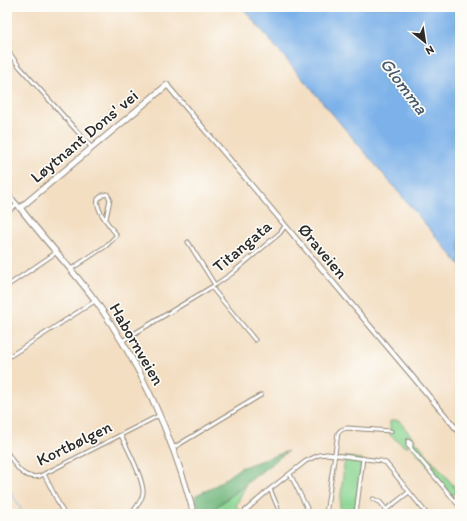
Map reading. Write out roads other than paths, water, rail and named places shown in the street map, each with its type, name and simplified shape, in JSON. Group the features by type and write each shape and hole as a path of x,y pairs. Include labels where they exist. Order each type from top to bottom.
{"highway":[{"name":"Løytnant Dons' vei","path":"18,206 92,148 167,85"},
{"name":"Habornveien","path":"18,206 71,269 122,341 160,416 173,448 194,514"}],"street":[{"path":"7,50 19,66 92,148"},
{"name":"Øraveien","path":"167,85 460,433"},
{"path":"7,193 18,206 7,213"},
{"path":"71,269 106,246 116,237 116,234 99,210 97,201 103,195 107,194 110,199 106,219"},
{"name":"Titangata","path":"122,341 214,286 242,265 285,226"},
{"name":"Titangata","path":"188,242 214,286 255,340"},
{"path":"7,286 57,252"},
{"path":"7,358 95,301"},
{"path":"173,448 261,395"},
{"name":"Kortbølgen","path":"7,452 19,471 24,475 36,477 160,416"},
{"path":"326,514 338,433 347,428 391,432"},
{"path":"121,435 138,473 143,492 140,503 131,514"},
{"path":"411,448 460,507"},
{"path":"246,511 270,489 312,457 319,454 334,454 380,460 386,463 427,514"},
{"path":"356,514 363,458"},
{"path":"44,474 64,514"},
{"path":"290,474 307,508"},
{"path":"270,489 278,508"},
{"path":"387,510 410,492"},
{"path":"374,499 380,502 390,514"}],"water":[{"name":"Glomma","path":"242,7 460,7 460,265"}],"waterway":[{"path":"7,486 21,509 18,514"}]}
